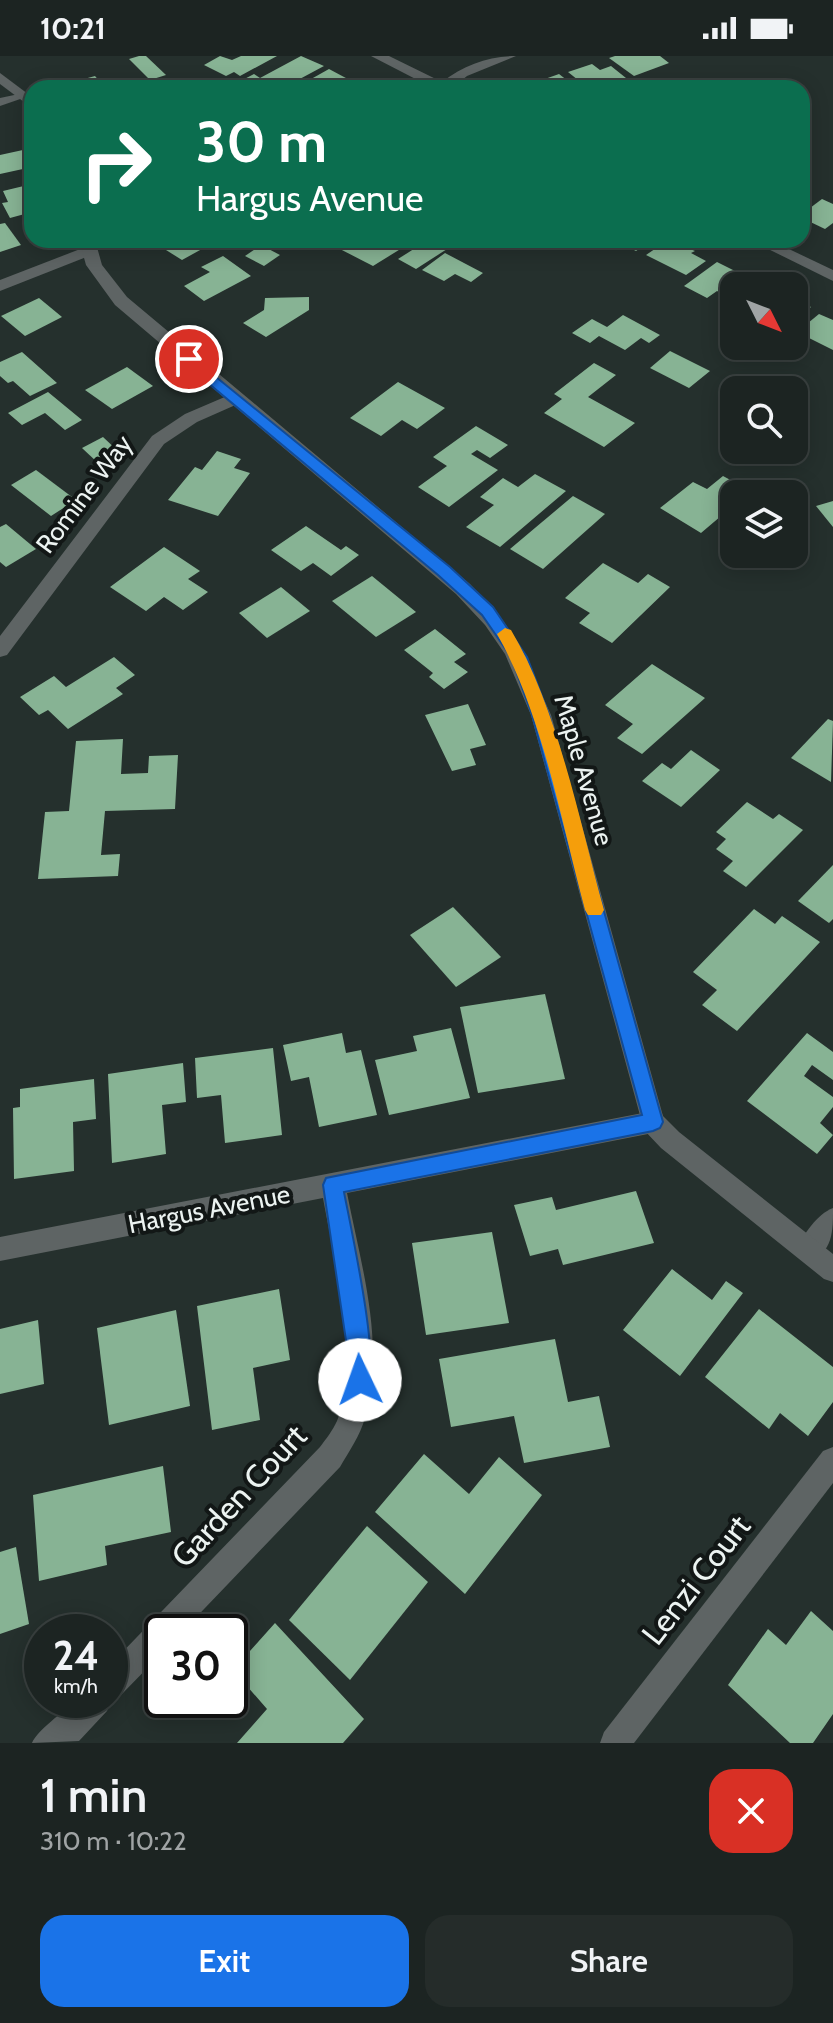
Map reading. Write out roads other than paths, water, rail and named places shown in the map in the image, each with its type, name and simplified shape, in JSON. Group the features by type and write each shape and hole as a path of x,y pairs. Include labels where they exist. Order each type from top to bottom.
{"street":[{"path":"378,56 428,80"},
{"path":"454,80 462,73 509,56"},
{"path":"0,77 24,97"},
{"path":"0,286 82,248"},
{"name":"Maple Avenue","path":"89,248 102,279 121,301 234,399 444,571 487,611 519,657 541,715 653,1122"},
{"path":"775,248 833,276"},
{"name":"Romine Way","path":"0,650 158,440 191,418 234,399"},
{"path":"653,1122 670,1140 833,1270"},
{"name":"Hargus Avenue","path":"0,1249 653,1122"},
{"name":"Garden Court","path":"128,1667 330,1457 351,1420 360,1380 358,1333 333,1185"},
{"path":"809,1250 833,1220"},
{"name":"Lenzi Court","path":"615,1743 833,1461"},
{"path":"47,1743 68,1730 79,1718"}],"lane":[{"path":"0,102 24,100"}]}
